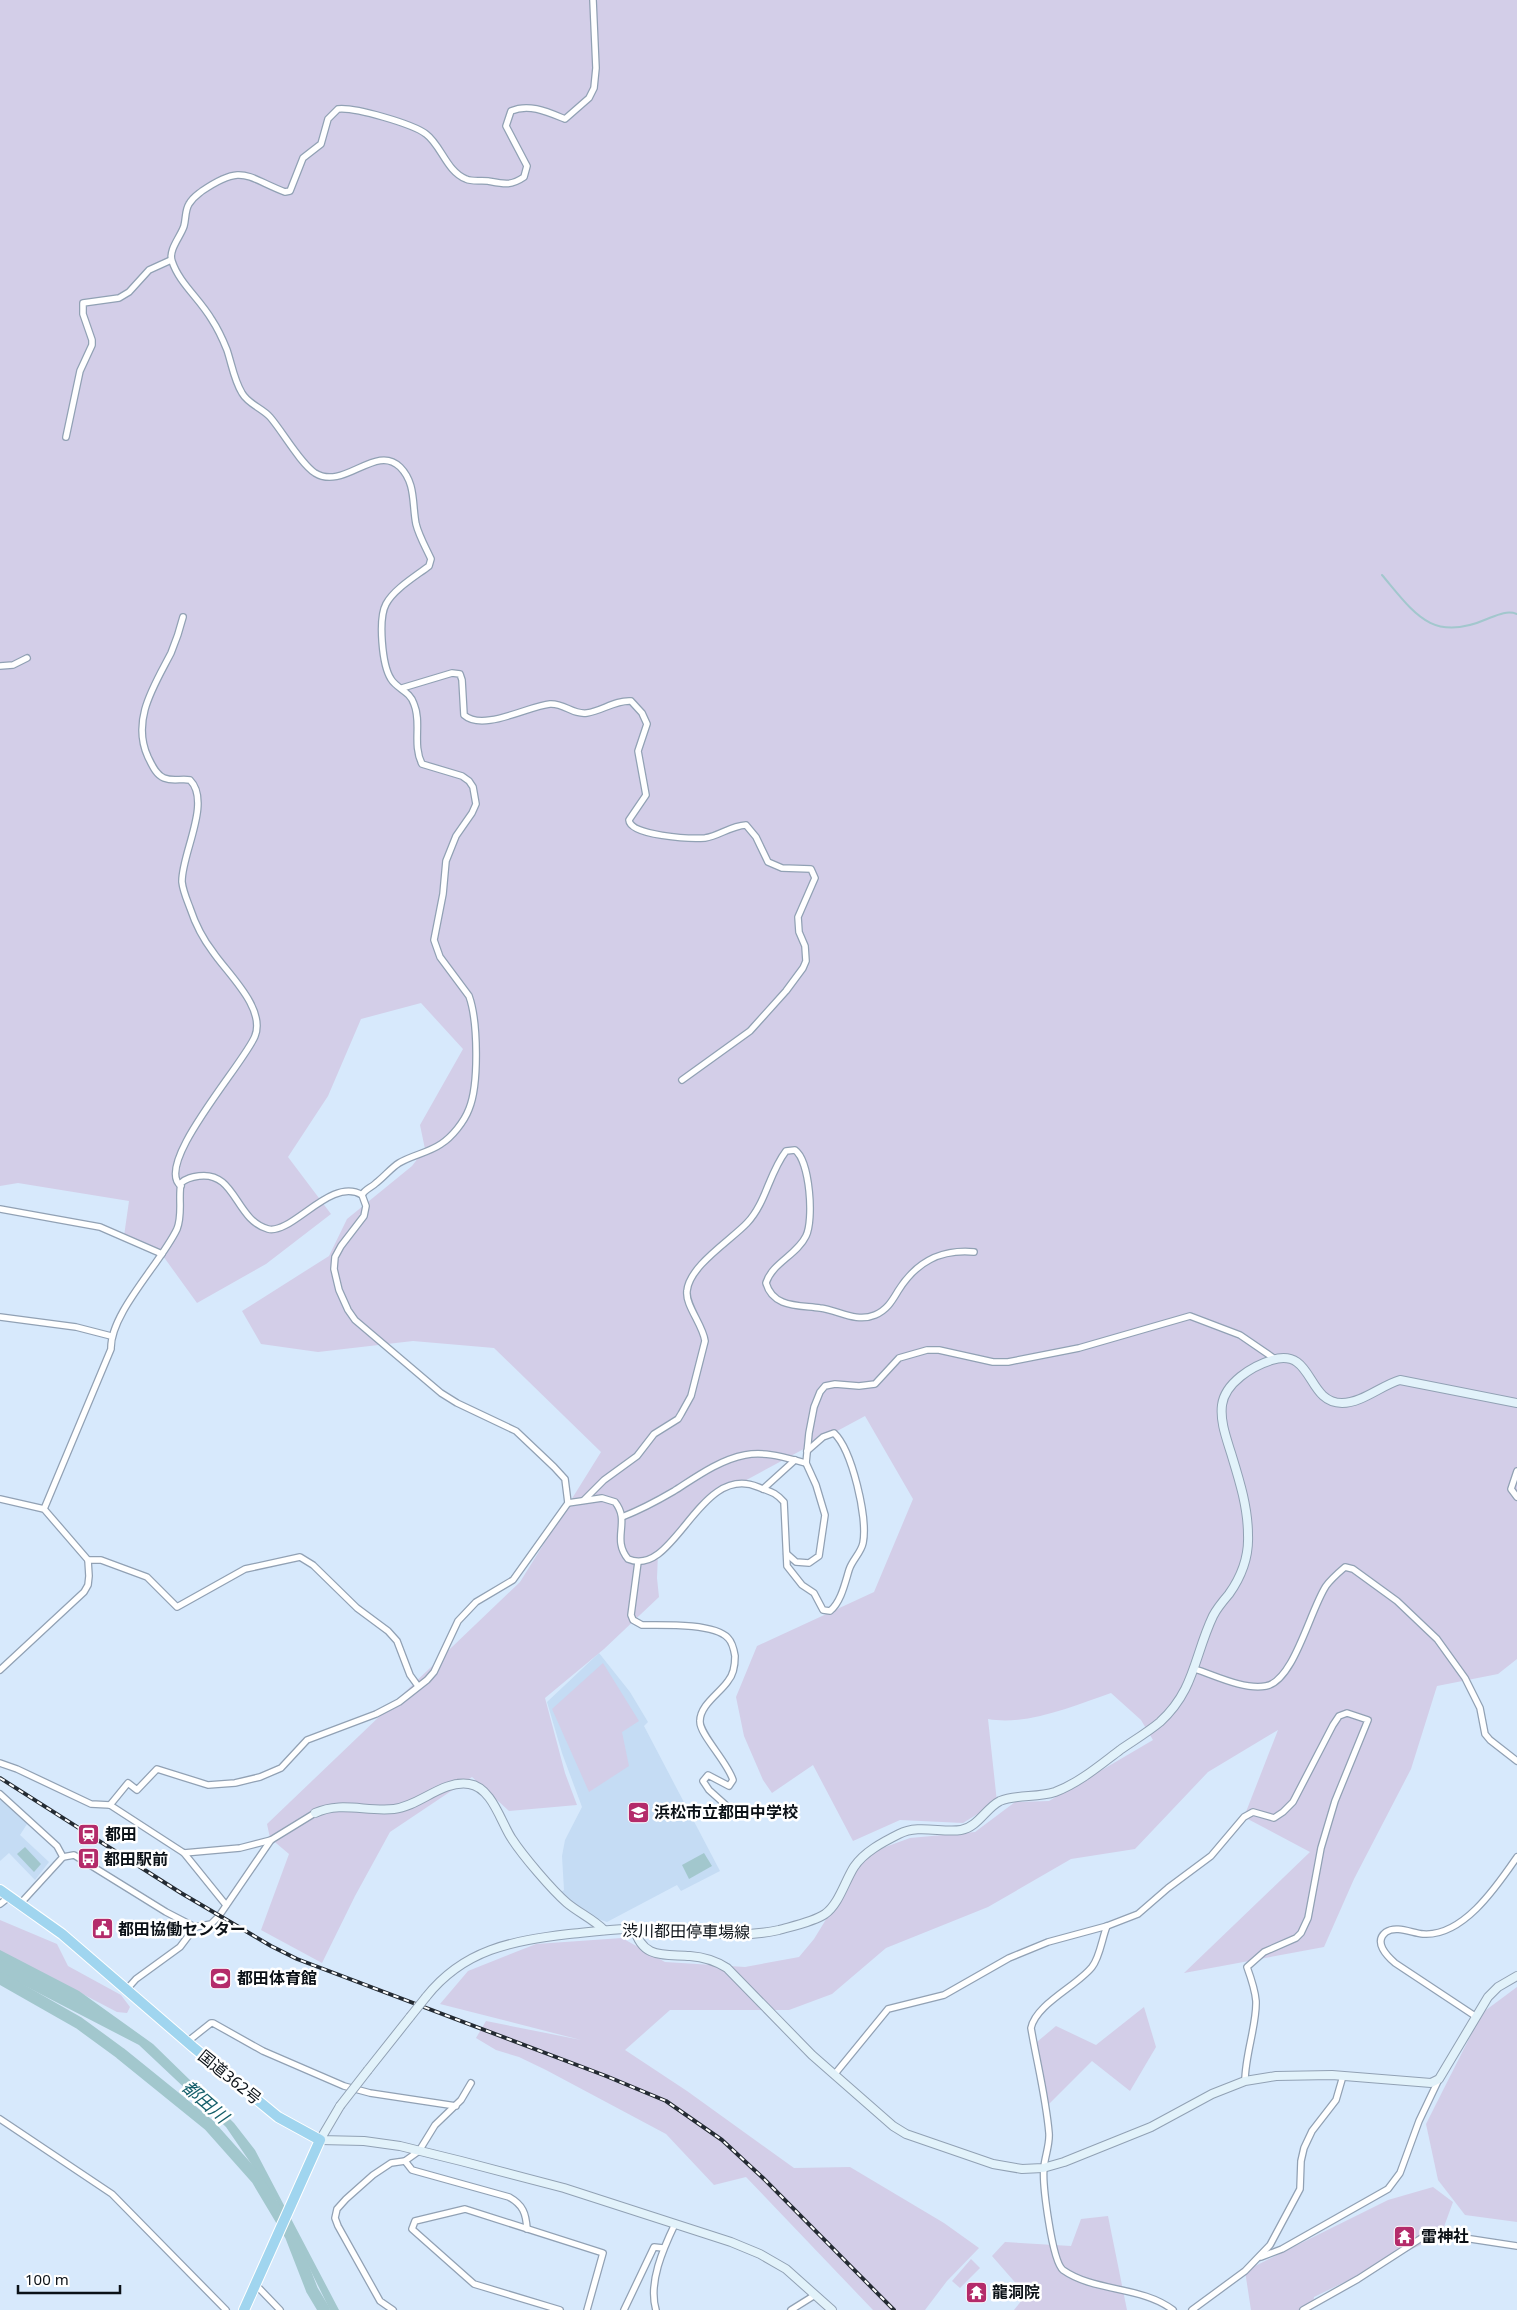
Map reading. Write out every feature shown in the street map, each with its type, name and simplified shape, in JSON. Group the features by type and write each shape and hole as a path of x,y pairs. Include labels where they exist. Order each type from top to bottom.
{"highway":[{"name":"国道362号","path":"4,1893 62,1934 187,2042 278,2117 320,2140"},
{"path":"244,2310 320,2140"}],"street":[{"path":"362,1195 399,1163 424,1154 441,1144 454,1133 469,1110 475,1077 475,1020 471,1002 469,996 440,957 434,940 443,894 446,861 456,836 476,804 473,787 462,776 422,764 418,756 418,719 414,702 402,688 391,680 384,665 382,644 384,607 402,588 429,566 431,559 417,526 413,493 408,479 399,466 390,460 377,461 332,478 316,473 271,418 242,393 227,349 213,320 178,274 171,260 172,250 184,226 188,206 193,197 217,182 239,173 248,175 285,192 293,189 303,158 321,144 328,119 338,109 365,112 418,128 434,140 449,164 460,176 467,180 513,184 524,177 527,166 506,126 511,111 523,106 546,111 565,119 589,98 594,88 596,68 593,0"},
{"path":"66,437 80,371 92,345 83,314 82,303 120,298 129,292 149,270 171,260"},
{"path":"181,1186 174,1179 174,1176 176,1166 188,1138 203,1112 239,1065 256,1035 258,1025 257,1017 242,990 204,937 190,910 183,887 184,862 196,823 197,791 190,780 174,781 162,777 152,766 144,749 141,734 144,713 152,690 177,639 183,617"},
{"path":"0,666 13,665 28,658"},
{"path":"402,688 452,673 460,674 464,715 476,720 512,716 550,704 564,705 575,713 584,714 623,700 631,701 642,712 647,724 646,732 638,751 646,795 629,820 632,826 654,835 708,838 736,826 746,825 756,837 768,862 782,868 811,869 815,878 798,917 799,932 805,946 806,961 803,968 786,991 750,1031 682,1080"},
{"path":"584,1500 604,1480 637,1456 654,1434 678,1419 681,1414 691,1396 705,1341 704,1333 687,1298 688,1284 693,1275 712,1254 732,1238 752,1217 767,1183 786,1151 795,1150 803,1159 807,1179 810,1220 806,1236 793,1253 768,1276 766,1283 772,1296 786,1304 820,1308 850,1316 873,1316 886,1310 906,1278 922,1263 942,1254 974,1252"},
{"path":"44,1509 111,1349 111,1336 137,1289 162,1254 177,1228 180,1218 181,1186 183,1181 192,1177 212,1175 218,1177 226,1185 251,1221 258,1226 275,1230 286,1225 323,1200 352,1192 362,1195"},
{"path":"110,1805 128,1783 137,1790 157,1769 208,1785 235,1783 260,1777 281,1768 307,1740 376,1714 399,1702 434,1672 458,1621 476,1602 513,1580 568,1502 565,1479 516,1432 456,1403 439,1391 355,1320 348,1310 339,1290 334,1268 335,1257 364,1216 366,1206 362,1195"},
{"path":"0,1209 100,1227 162,1254"},
{"path":"787,1554 796,1562 809,1563 819,1556 825,1515 816,1484 806,1463 814,1407 820,1392 825,1386 835,1384 858,1386 875,1384 899,1358 927,1350 939,1350 993,1362 1008,1362 1079,1348 1190,1316 1240,1335 1275,1359 1292,1360 1302,1365 1318,1393 1330,1401 1350,1402 1388,1383 1400,1380 1517,1403"},
{"path":"0,1317 76,1327 111,1336"},
{"name":"渋川都田停車場線","path":"320,2140 340,2106 438,1981 478,1954 516,1941 604,1930 634,1928 739,1934 776,1931 821,1917 829,1912 856,1864 866,1854 904,1831 965,1830 978,1821 997,1802 1056,1792 1078,1780 1158,1723 1173,1708 1185,1691 1195,1669 1202,1640 1215,1611 1231,1591 1244,1567 1248,1535 1242,1492 1223,1427 1222,1403 1230,1386 1253,1369 1275,1359"},
{"path":"568,1502 602,1498 615,1502 622,1516 619,1545 628,1559 638,1562 645,1561 664,1548 702,1504 716,1493 740,1483 750,1484 774,1492 784,1502 787,1566 793,1576 814,1593 823,1610 830,1611 846,1584 850,1567 858,1557 863,1542 862,1501 851,1464 841,1442 834,1433 823,1437 807,1451"},
{"path":"622,1516 643,1509 704,1472 729,1460 755,1454 780,1455 806,1463"},
{"path":"763,1489 794,1460"},
{"path":"1517,1471 1511,1489 1517,1497"},
{"path":"0,1499 44,1509 88,1560 90,1576 88,1586 84,1592 0,1670"},
{"path":"88,1560 101,1560 147,1577 177,1607 245,1569 300,1557 313,1565 357,1608 388,1631 397,1641 410,1675 418,1686"},
{"path":"638,1562 631,1615 633,1620 642,1625 715,1630 728,1638 735,1653 734,1672 724,1687 707,1705 700,1715 699,1722 704,1734 726,1763 734,1780 729,1786 708,1775 702,1781 709,1790 738,1816"},
{"path":"1195,1669 1245,1685 1268,1686 1278,1682 1291,1665 1325,1587 1345,1567 1353,1569 1398,1602 1437,1639 1465,1678 1480,1708 1485,1734 1517,1761"},
{"path":"834,2075 888,2009 944,1995 1009,1958 1048,1942 1107,1926 1138,1914 1168,1888 1211,1856 1244,1817 1253,1812 1274,1818 1284,1812 1293,1802 1316,1754 1339,1716 1347,1713 1368,1720 1335,1801 1314,1880 1308,1918 1301,1933 1296,1938 1264,1952 1247,1967 1253,1984 1256,2003 1245,2070 1245,2082"},
{"path":"0,1763 17,1769 91,1804 110,1805 184,1853 226,1905"},
{"path":"184,1853 240,1848 271,1840 315,1813 332,1806 394,1809 405,1807 440,1790 459,1784 478,1787 487,1794 514,1842 554,1889 570,1906 594,1920 604,1930"},
{"path":"0,1794 57,1846 63,1857"},
{"path":"127,1989 136,1979 180,1948 196,1928 211,1924 271,1840"},
{"path":"20,1904 63,1857 74,1855 166,1912 196,1928"},
{"path":"1476,2016 1395,1964 1386,1954 1380,1943 1386,1932 1394,1929 1424,1934 1441,1932 1458,1924 1480,1905 1517,1857"},
{"path":"0,1904 4,1893"},
{"path":"1107,1926 1093,1966 1042,2010 1032,2022 1031,2028 1049,2135 1043,2168 1052,2246 1059,2266 1069,2274 1122,2289 1173,2310"},
{"path":"634,1928 641,1944 650,1951 660,1955 692,1956 716,1960 727,1968 834,2075 893,2126 906,2134 993,2164 1022,2169 1043,2168 1064,2162 1151,2127 1212,2094 1245,2082 1286,2076 1343,2076 1431,2083 1439,2079"},
{"path":"1261,2257 1282,2249 1388,2189 1400,2173 1419,2121 1439,2079 1476,2016 1498,1987 1517,1976"},
{"path":"187,2042 213,2023 263,2052 308,2069 344,2086 370,2094 456,2106"},
{"path":"1192,2310 1228,2285 1261,2257 1270,2245 1300,2189 1301,2161 1304,2148 1312,2131 1336,2100 1343,2076"},
{"path":"393,2310 380,2302 334,2218 337,2208 373,2175 391,2163 405,2161 419,2151 434,2125 456,2106 471,2083"},
{"path":"0,2119 112,2194 226,2310"},
{"path":"320,2140 364,2141 419,2151 564,2188 675,2224 760,2254 786,2269 832,2310"},
{"path":"405,2161 412,2170 509,2197 520,2203 525,2211 527,2229"},
{"path":"560,2310 474,2284 412,2229 415,2221 465,2209 602,2253 587,2310"},
{"path":"656,2310 654,2289 663,2248 675,2224"},
{"path":"1303,2310 1358,2279 1423,2238 1438,2234 1517,2246"},
{"path":"624,2310 654,2247 663,2248"},
{"path":"256,2285 280,2310"},
{"path":"791,2310 815,2295"}],"shaded area":[{"path":"0,0 1517,0 1517,1659 1498,1674 1437,1686 1411,1769 1354,1879 1324,1947 1184,1973 1310,1852 1244,1817 1278,1730 1208,1772 1135,1849 1071,1859 988,1907 886,1948 832,1994 789,2010 670,2010 625,2050 687,2091 794,2168 850,2167 944,2223 979,2248 947,2281 925,2310 873,2310 746,2177 714,2185 666,2134 546,2070 519,2057 496,2050 476,2038 486,2021 581,2040 440,2004 468,1971 536,1944 622,1938 665,1962 745,1967 799,1957 814,1939 866,1854 910,1838 975,1832 1015,1802 1049,1801 1153,1740 1141,1720 1111,1693 1050,1714 1018,1720 988,1719 997,1802 963,1823 900,1820 853,1841 813,1765 772,1793 763,1780 744,1736 736,1697 757,1646 874,1592 913,1499 865,1416 702,1504 658,1553 657,1578 659,1597 604,1649 545,1698 565,1773 577,1805 509,1811 472,1777 390,1832 355,1896 322,1963 261,1930 289,1854 270,1838 267,1824 520,1582 601,1452 494,1348 413,1341 318,1352 261,1344 242,1311 329,1256 347,1219 412,1166 425,1149 420,1125 463,1049 421,1003 361,1019 328,1096 288,1157 331,1214 266,1264 197,1303 158,1249 124,1236 129,1201 18,1183 0,1186"},
{"path":"599,1653 630,1692 648,1722 644,1726 720,1871 681,1891 677,1885 607,1922 595,1918 559,1894 564,1890 562,1856 565,1840 582,1807 562,1753 547,1702"},
{"path":"603,1663 639,1721 622,1732 629,1766 589,1792 552,1709"},
{"path":"0,1799 27,1824 20,1835 49,1862 35,1880 9,1853 0,1861"},
{"path":"0,1920 57,1944 68,1966 121,1995 130,2007 127,2013 117,2012 0,1951"},
{"path":"1517,1987 1517,2222 1465,2215 1438,2180 1426,2124 1482,2013"},
{"path":"1144,2007 1156,2047 1130,2091 1092,2061 1046,2107 1031,2047 1056,2026 1096,2045"},
{"path":"1433,2187 1453,2202 1441,2235 1314,2297 1312,2310 1251,2310 1245,2271 1388,2200"},
{"path":"1108,2216 1127,2310 1014,2310 1026,2295 992,2256 1005,2242 1071,2246 1081,2219"},
{"path":"971,2259 980,2268 960,2288 952,2281"}],"water":[{"path":"25,1847 41,1864 34,1872 17,1854"},
{"path":"704,1853 712,1866 689,1879 682,1865"},
{"path":"0,1950 79,1991 153,2044 234,2123 255,2150 339,2310 330,2310 276,2200 226,2127 139,2045 0,1973"}],"waterway":[{"path":"1382,575 1415,612 1426,621 1438,626 1452,628 1468,626 1502,614 1517,614"},
{"name":"都田川","path":"0,1978 79,2023 120,2053 209,2125 257,2179 291,2236 312,2290 324,2310"}],"railway":[{"path":"0,1778 181,1893 271,1946 297,1959 606,2076 666,2101 722,2140 763,2178 894,2310"}],"place":[{"name":"浜松市立都田中学校","path":"638,1812"},
{"name":"都田","path":"89,1834"},
{"name":"都田駅前","path":"88,1859"},
{"name":"都田協働センター","path":"102,1929"},
{"name":"都田体育館","path":"221,1978"},
{"name":"雷神社","path":"1405,2236"},
{"name":"龍洞院","path":"976,2292"}]}
